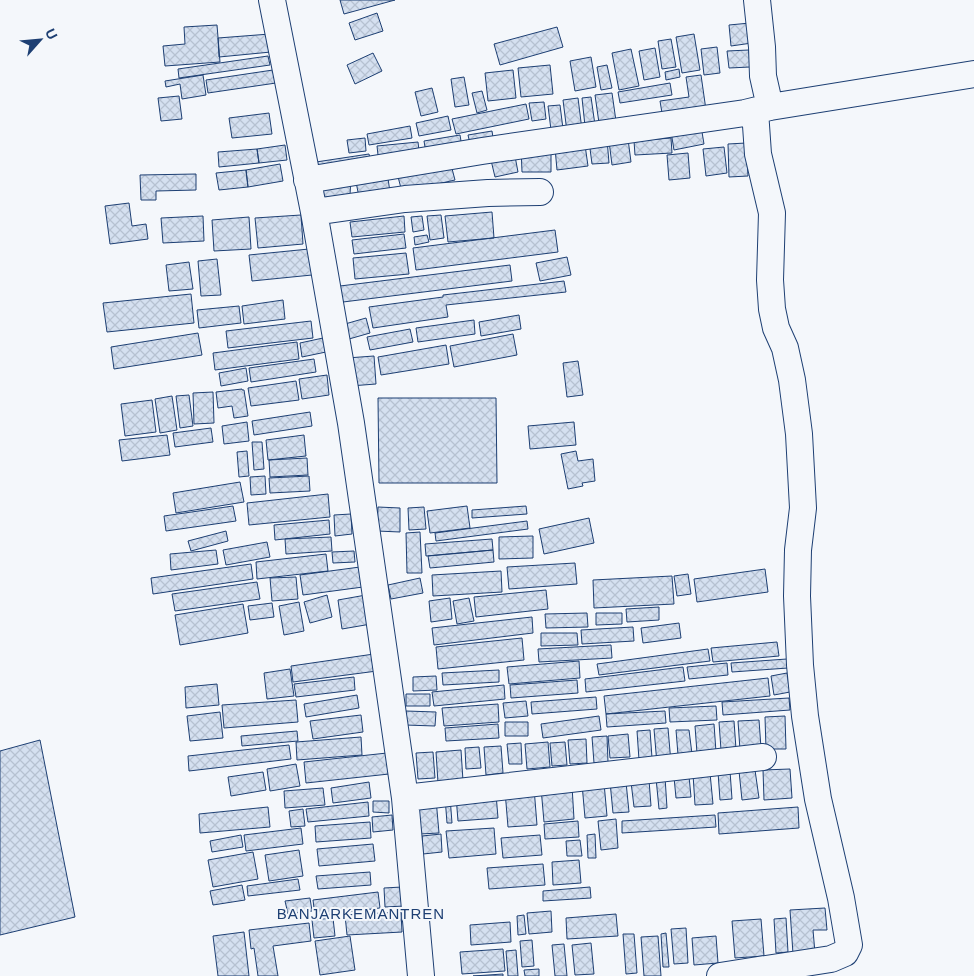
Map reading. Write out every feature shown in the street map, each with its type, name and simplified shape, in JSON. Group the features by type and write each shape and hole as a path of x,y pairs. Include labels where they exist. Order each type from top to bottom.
{"street":[{"path":"272,0 314,212 352,423 405,798 421,976"},
{"path":"720,976 832,959 845,953 849,945 841,898 818,799 805,716 800,666 797,596 798,550 803,508 799,434 792,380 785,348 776,328 772,309 770,280 772,213 758,154 763,109 763,76 757,0"},
{"path":"307,180 974,74"},
{"path":"314,212 405,200 488,193 540,192"},
{"path":"405,798 763,756"}],"building":[{"path":"340,0 395,0 344,14"},
{"path":"377,13 383,31 355,40 349,23"},
{"path":"750,23 752,43 731,46 729,25"},
{"path":"217,25 220,62 165,66 163,46 185,44 184,27"},
{"path":"557,27 563,47 500,65 494,44"},
{"path":"270,34 271,52 219,57 218,38"},
{"path":"694,34 700,70 682,73 676,37"},
{"path":"671,39 676,67 662,69 658,41"},
{"path":"717,47 720,73 704,75 701,49"},
{"path":"655,48 660,77 644,80 639,51"},
{"path":"631,49 639,86 619,90 612,53"},
{"path":"749,50 750,67 729,68 727,51"},
{"path":"373,53 382,71 355,84 347,65"},
{"path":"268,56 270,65 179,78 178,69"},
{"path":"591,57 596,87 575,91 570,61"},
{"path":"550,65 553,94 521,97 518,68"},
{"path":"607,65 612,88 601,90 597,67"},
{"path":"679,69 680,77 666,80 665,72"},
{"path":"273,70 276,83 208,93 206,80"},
{"path":"513,70 516,98 488,101 485,73"},
{"path":"203,75 206,95 182,99 180,84 166,87 165,81"},
{"path":"701,75 707,117 663,119 660,101 689,97 686,77"},
{"path":"464,77 469,105 455,107 451,79"},
{"path":"670,83 672,95 620,103 618,92"},
{"path":"432,88 438,112 421,116 415,92"},
{"path":"482,91 487,110 477,113 472,93"},
{"path":"612,93 616,121 599,123 595,95"},
{"path":"179,96 182,119 161,121 158,98"},
{"path":"591,97 595,125 585,126 582,98"},
{"path":"578,98 582,130 567,132 563,100"},
{"path":"544,102 546,119 532,121 529,103"},
{"path":"526,104 529,119 456,134 452,119"},
{"path":"560,105 563,129 551,130 548,106"},
{"path":"269,113 272,134 232,138 229,118"},
{"path":"448,116 451,130 419,136 416,123"},
{"path":"410,126 412,138 369,145 367,134"},
{"path":"701,126 704,144 674,150 671,132"},
{"path":"492,131 494,144 471,148 468,135"},
{"path":"460,135 463,153 427,159 424,141"},
{"path":"365,138 366,151 349,153 347,140"},
{"path":"671,138 672,153 635,155 634,141"},
{"path":"607,139 609,163 592,164 589,141"},
{"path":"628,139 631,162 612,165 609,141"},
{"path":"418,142 420,159 379,164 377,146"},
{"path":"746,143 748,176 729,177 728,144"},
{"path":"285,145 287,160 259,163 257,149"},
{"path":"585,145 588,166 557,170 555,148"},
{"path":"521,147 551,147 551,172 522,172"},
{"path":"724,147 727,173 706,176 703,149"},
{"path":"257,149 259,163 219,167 218,152"},
{"path":"514,151 518,172 495,177 490,156"},
{"path":"688,153 690,178 669,180 667,155"},
{"path":"369,154 372,168 318,176 316,162"},
{"path":"450,161 455,180 402,192 397,173"},
{"path":"280,164 283,181 248,187 246,170"},
{"path":"246,170 248,187 219,190 216,173"},
{"path":"387,172 390,192 359,197 355,177"},
{"path":"196,174 196,190 156,191 156,200 141,200 140,175"},
{"path":"351,177 350,195 320,198 320,180"},
{"path":"129,203 132,226 146,224 148,239 110,244 105,206"},
{"path":"492,212 494,238 448,242 445,216"},
{"path":"301,215 303,244 258,248 255,218"},
{"path":"441,215 444,238 430,240 427,216"},
{"path":"203,216 204,241 163,243 161,218"},
{"path":"404,216 405,232 352,237 350,222"},
{"path":"422,216 424,230 413,232 411,217"},
{"path":"249,217 251,249 214,251 212,220"},
{"path":"555,230 558,252 416,270 413,248"},
{"path":"404,234 406,248 354,254 352,240"},
{"path":"427,235 429,242 415,245 414,237"},
{"path":"309,249 312,275 252,281 249,255"},
{"path":"406,253 409,274 355,279 353,258"},
{"path":"567,257 571,275 540,281 536,263"},
{"path":"217,259 221,295 201,296 198,261"},
{"path":"189,262 193,289 169,291 166,265"},
{"path":"510,265 512,281 343,302 340,286"},
{"path":"564,281 566,292 446,305 448,317 373,328 369,307 443,297 443,295"},
{"path":"191,294 194,323 107,332 103,303"},
{"path":"283,300 285,319 244,324 242,306"},
{"path":"239,306 241,323 199,328 197,310"},
{"path":"519,315 521,329 481,336 479,322"},
{"path":"366,318 370,333 349,339 345,324"},
{"path":"474,320 475,334 418,342 416,328"},
{"path":"311,321 313,338 228,348 226,331"},
{"path":"410,329 413,342 370,350 367,337"},
{"path":"198,333 202,355 114,369 111,347"},
{"path":"513,334 517,355 454,367 450,346"},
{"path":"323,338 326,352 302,357 300,343"},
{"path":"297,342 299,359 215,370 213,353"},
{"path":"446,345 449,364 381,375 378,357"},
{"path":"374,356 376,384 350,386 347,358"},
{"path":"314,359 316,372 251,382 249,368"},
{"path":"578,361 583,395 567,397 563,363"},
{"path":"246,368 248,381 221,386 219,373"},
{"path":"327,375 329,395 302,399 299,379"},
{"path":"296,381 299,400 251,406 248,388"},
{"path":"244,390 248,416 234,418 232,406 218,408 216,392"},
{"path":"213,392 214,423 194,424 193,393"},
{"path":"189,395 193,426 180,428 176,396"},
{"path":"172,396 177,430 160,433 155,399"},
{"path":"378,398 496,398 497,483 379,483"},
{"path":"152,400 156,432 125,436 121,404"},
{"path":"310,412 312,426 254,435 252,421"},
{"path":"247,422 249,441 224,444 222,426"},
{"path":"574,422 576,445 530,449 528,426"},
{"path":"211,428 213,442 175,447 173,433"},
{"path":"167,435 170,455 122,461 119,440"},
{"path":"304,435 306,456 268,460 266,440"},
{"path":"252,442 262,442 264,469 254,470"},
{"path":"247,451 249,476 239,477 237,452"},
{"path":"576,451 578,461 593,459 595,481 582,483 583,486 568,489 561,454"},
{"path":"307,458 308,475 270,477 269,460"},
{"path":"265,476 266,494 251,495 250,477"},
{"path":"309,476 310,491 270,493 269,478"},
{"path":"240,482 244,502 176,513 173,493"},
{"path":"328,494 330,517 249,525 247,503"},
{"path":"233,506 236,521 166,531 164,516"},
{"path":"467,506 470,528 430,533 427,511"},
{"path":"526,506 527,514 472,518 472,510"},
{"path":"378,507 400,508 400,532 377,531"},
{"path":"424,507 426,529 409,530 408,508"},
{"path":"351,514 352,534 335,536 334,515"},
{"path":"589,518 594,543 544,554 539,529"},
{"path":"329,520 330,534 275,540 274,525"},
{"path":"527,521 528,529 436,541 435,533"},
{"path":"226,531 228,541 191,551 188,541"},
{"path":"420,532 422,573 407,573 406,533"},
{"path":"533,536 533,558 499,559 499,537"},
{"path":"331,537 332,551 286,554 285,539"},
{"path":"492,539 493,550 426,556 425,544"},
{"path":"267,542 270,557 226,565 223,550"},
{"path":"216,550 218,564 171,570 170,554"},
{"path":"493,550 494,562 430,568 428,556"},
{"path":"354,551 355,562 333,563 332,552"},
{"path":"326,554 328,571 257,579 256,562"},
{"path":"575,563 577,584 509,589 507,567"},
{"path":"251,564 253,579 153,594 151,578"},
{"path":"360,567 363,587 303,595 300,575"},
{"path":"765,569 768,592 697,602 694,579"},
{"path":"501,571 502,592 433,596 432,575"},
{"path":"688,574 691,594 677,596 674,576"},
{"path":"672,576 674,604 594,608 593,580"},
{"path":"296,577 298,599 272,601 270,578"},
{"path":"420,578 423,593 391,599 388,585"},
{"path":"257,582 260,599 175,611 172,594"},
{"path":"546,590 548,609 476,617 474,597"},
{"path":"327,595 332,617 310,623 304,602"},
{"path":"366,595 371,624 342,629 338,600"},
{"path":"450,598 452,619 431,622 429,601"},
{"path":"469,598 474,621 457,624 453,601"},
{"path":"299,602 304,631 284,635 279,606"},
{"path":"272,603 274,617 250,620 248,606"},
{"path":"243,604 248,633 180,645 175,615"},
{"path":"659,607 659,620 627,622 626,609"},
{"path":"587,613 588,627 546,628 545,614"},
{"path":"596,613 622,613 622,624 596,625"},
{"path":"532,617 533,633 434,645 432,628"},
{"path":"679,623 681,638 643,643 641,628"},
{"path":"633,627 634,641 582,644 581,630"},
{"path":"541,633 577,633 578,645 541,646"},
{"path":"522,638 524,660 438,669 436,647"},
{"path":"777,642 779,656 713,662 711,648"},
{"path":"611,645 612,658 539,662 538,649"},
{"path":"708,649 710,661 599,675 597,664"},
{"path":"374,654 377,671 293,682 291,666"},
{"path":"787,659 788,668 732,672 731,663"},
{"path":"579,661 580,678 509,684 507,667"},
{"path":"727,663 728,675 689,679 687,667"},
{"path":"683,667 685,681 586,692 585,679"},
{"path":"290,669 294,696 267,699 264,673"},
{"path":"499,670 499,682 443,685 442,673"},
{"path":"787,673 790,692 774,695 771,676"},
{"path":"436,676 437,690 413,691 413,677"},
{"path":"354,677 355,690 296,697 294,684"},
{"path":"768,678 770,696 606,714 604,696"},
{"path":"577,680 578,693 511,698 510,685"},
{"path":"217,684 219,705 186,708 185,687"},
{"path":"504,685 505,699 434,706 432,692"},
{"path":"406,694 430,694 430,706 406,706"},
{"path":"357,695 359,708 306,717 304,704"},
{"path":"596,697 597,709 532,714 531,702"},
{"path":"789,698 790,710 723,715 722,702"},
{"path":"296,700 298,722 224,728 222,705"},
{"path":"526,701 528,716 505,718 503,703"},
{"path":"498,704 499,722 444,726 442,708"},
{"path":"716,706 717,720 670,722 669,708"},
{"path":"406,711 436,712 435,726 405,725"},
{"path":"665,711 666,723 607,727 606,714"},
{"path":"220,712 223,738 190,741 187,716"},
{"path":"361,715 363,732 313,739 310,721"},
{"path":"599,716 601,730 543,738 541,724"},
{"path":"785,716 786,749 766,749 765,717"},
{"path":"759,720 761,748 740,750 738,721"},
{"path":"734,721 736,749 721,750 719,722"},
{"path":"505,722 528,722 528,736 505,736"},
{"path":"498,724 499,738 446,741 445,728"},
{"path":"714,724 716,752 697,753 695,726"},
{"path":"668,728 671,763 657,764 654,729"},
{"path":"650,730 652,758 639,760 637,731"},
{"path":"676,730 689,730 692,754 678,755"},
{"path":"297,731 298,741 242,746 241,736"},
{"path":"628,734 630,757 610,758 608,736"},
{"path":"607,736 608,762 594,763 592,737"},
{"path":"361,737 362,755 297,760 296,742"},
{"path":"586,739 587,763 570,764 568,740"},
{"path":"40,740 75,917 0,935 0,751"},
{"path":"548,742 550,767 527,769 525,744"},
{"path":"565,742 567,765 552,766 550,743"},
{"path":"521,743 522,764 509,764 507,744"},
{"path":"289,745 291,759 189,771 188,756"},
{"path":"501,746 503,773 486,775 484,747"},
{"path":"479,747 481,768 466,769 465,748"},
{"path":"461,750 463,781 438,783 436,752"},
{"path":"433,752 435,778 418,779 416,753"},
{"path":"387,753 389,774 306,783 304,762"},
{"path":"296,764 300,786 270,791 267,769"},
{"path":"790,769 792,798 764,800 763,770"},
{"path":"755,770 759,798 742,800 739,771"},
{"path":"730,771 732,799 720,800 718,772"},
{"path":"263,772 266,790 231,796 228,777"},
{"path":"710,773 713,804 695,805 693,774"},
{"path":"689,776 691,797 676,798 674,777"},
{"path":"665,777 667,808 659,809 656,778"},
{"path":"649,780 651,806 634,807 631,782"},
{"path":"369,782 371,798 333,803 331,788"},
{"path":"610,782 626,782 629,812 613,813"},
{"path":"604,783 607,816 585,818 582,784"},
{"path":"572,786 574,819 544,822 541,788"},
{"path":"323,788 325,805 285,808 284,791"},
{"path":"534,788 537,825 508,827 505,791"},
{"path":"496,794 498,818 458,821 456,796"},
{"path":"445,797 450,797 452,823 447,823"},
{"path":"436,799 439,833 420,834 418,800"},
{"path":"373,801 389,801 389,813 373,812"},
{"path":"368,802 369,816 308,822 306,809"},
{"path":"268,807 270,827 200,833 199,814"},
{"path":"798,807 799,828 719,834 718,813"},
{"path":"303,809 305,826 291,827 289,811"},
{"path":"392,815 393,830 373,832 372,817"},
{"path":"715,815 716,827 622,833 622,821"},
{"path":"616,819 618,848 601,850 598,821"},
{"path":"578,821 579,837 545,839 544,824"},
{"path":"370,822 371,838 316,842 315,826"},
{"path":"301,828 303,844 246,851 244,835"},
{"path":"494,828 496,854 449,858 446,831"},
{"path":"441,834 442,852 423,854 422,836"},
{"path":"595,834 596,858 588,858 587,835"},
{"path":"241,835 243,847 212,852 210,841"},
{"path":"540,835 542,855 503,858 501,838"},
{"path":"580,840 582,856 567,856 566,841"},
{"path":"373,844 375,861 319,866 317,849"},
{"path":"299,850 303,876 269,881 265,855"},
{"path":"253,852 258,879 213,887 208,860"},
{"path":"579,860 581,883 553,885 552,862"},
{"path":"543,864 545,885 489,889 487,868"},
{"path":"370,872 371,885 318,889 316,876"},
{"path":"298,879 300,890 248,896 247,886"},
{"path":"242,885 245,900 213,905 210,891"},
{"path":"402,887 404,906 385,907 384,888"},
{"path":"590,887 591,898 543,901 543,891"},
{"path":"378,892 380,908 315,916 313,900"},
{"path":"310,898 312,911 288,914 285,901"},
{"path":"825,908 827,930 813,930 815,953 793,954 790,910"},
{"path":"551,911 552,932 529,934 527,913"},
{"path":"401,912 402,932 347,935 345,915"},
{"path":"616,914 618,936 567,939 566,918"},
{"path":"524,915 526,934 518,935 517,916"},
{"path":"333,918 335,936 314,938 312,920"},
{"path":"786,918 788,952 776,953 774,919"},
{"path":"761,919 764,956 735,958 732,921"},
{"path":"510,922 511,942 471,945 470,925"},
{"path":"309,923 311,941 273,946 278,976 258,976 254,948 251,949 249,930"},
{"path":"686,928 688,963 674,964 671,929"},
{"path":"244,932 249,976 218,976 213,936"},
{"path":"666,933 669,967 663,967 661,934"},
{"path":"623,934 634,934 637,973 626,974"},
{"path":"350,936 355,970 320,975 315,941"},
{"path":"658,936 661,976 644,976 641,937"},
{"path":"716,936 718,963 694,965 692,938"},
{"path":"532,940 534,966 522,967 520,941"},
{"path":"591,943 594,974 575,975 572,945"},
{"path":"564,944 567,976 555,976 552,945"},
{"path":"503,949 505,971 462,974 460,952"},
{"path":"516,950 518,976 508,976 506,951"},
{"path":"539,969 539,976 525,976 524,970"},
{"path":"503,974 503,976 473,976"}],"district":[{"name":"BANJARKEMANTREN","path":"361,914"}]}
